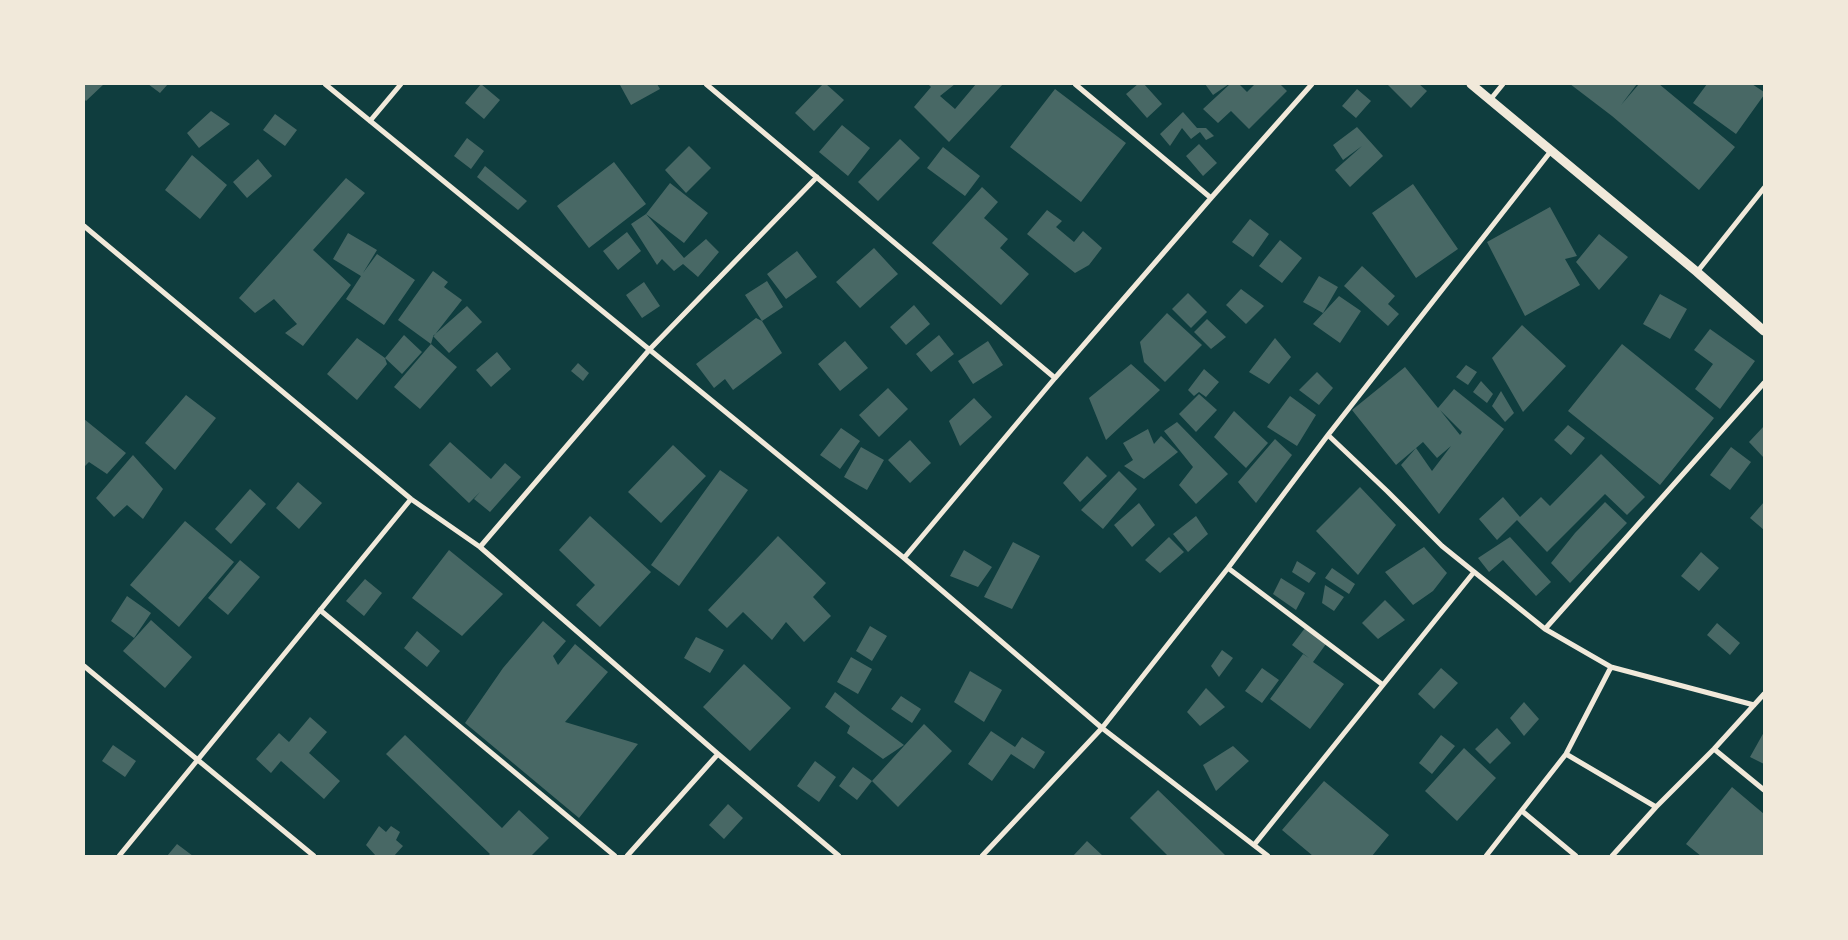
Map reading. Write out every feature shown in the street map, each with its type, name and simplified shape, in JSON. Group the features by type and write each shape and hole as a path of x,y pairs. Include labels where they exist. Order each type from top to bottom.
{"street":[{"path":"325,84 904,558 1102,728 1268,856"},
{"path":"370,121 401,84"},
{"path":"706,84 1055,378"},
{"path":"1075,84 1211,198"},
{"path":"904,558 1055,378 1312,84"},
{"path":"1471,84 1697,272 1764,331"},
{"path":"1490,100 1503,84"},
{"path":"982,856 1102,728 1228,568 1328,435 1551,151"},
{"path":"480,547 650,350 817,177"},
{"path":"1697,272 1764,188"},
{"path":"84,226 411,499 480,547 718,754 839,856"},
{"path":"1545,628 1764,382"},
{"path":"1328,435 1442,546 1545,628 1611,667 1754,705"},
{"path":"119,856 411,499"},
{"path":"1228,568 1383,685"},
{"path":"1254,845 1474,572"},
{"path":"320,610 615,856"},
{"path":"84,666 199,759 314,856"},
{"path":"1486,856 1566,754 1611,667"},
{"path":"1612,856 1764,694"},
{"path":"1714,749 1764,790"},
{"path":"628,856 718,754"},
{"path":"1566,754 1656,807"},
{"path":"1522,811 1576,856"}],"building":[{"path":"84,84 104,84 86,101 84,99"},
{"path":"148,84 168,84 160,93"},
{"path":"481,84 500,100 484,119 465,103"},
{"path":"621,84 657,84 660,89 631,105"},
{"path":"823,84 826,84 844,100 814,131 795,113"},
{"path":"928,84 955,84 940,96 955,109 976,84 1003,84 949,142 914,107 931,87"},
{"path":"1138,84 1144,84 1162,104 1147,118 1126,94"},
{"path":"1205,84 1229,84 1213,95"},
{"path":"1230,84 1239,84 1247,92 1255,84 1280,84 1287,91 1249,129 1231,111 1218,123 1203,109"},
{"path":"1387,84 1419,84 1427,91 1411,108"},
{"path":"1570,84 1637,84 1621,105 1639,84 1659,84 1735,147 1699,190 1612,116"},
{"path":"1707,84 1752,84 1764,92 1764,95 1736,134 1693,103"},
{"path":"1055,89 1126,143 1081,202 1010,147"},
{"path":"1357,89 1371,101 1356,118 1342,106"},
{"path":"211,111 230,124 199,148 187,133"},
{"path":"1183,112 1197,128 1206,128 1214,136 1206,140 1200,132 1191,139 1182,128 1170,146 1160,134"},
{"path":"275,114 297,130 285,146 263,130"},
{"path":"842,125 870,148 848,176 819,152"},
{"path":"1357,127 1383,156 1350,187 1335,170 1362,146 1343,160 1333,145"},
{"path":"467,138 484,151 471,169 454,156"},
{"path":"900,139 920,158 878,201 858,182"},
{"path":"1199,144 1217,163 1203,176 1186,156"},
{"path":"689,146 711,168 686,193 665,170"},
{"path":"943,147 980,176 965,196 927,168"},
{"path":"192,155 227,185 200,219 165,190"},
{"path":"258,159 272,176 247,198 233,182"},
{"path":"614,162 646,204 589,248 557,206"},
{"path":"485,166 527,201 518,210 477,177"},
{"path":"346,178 365,193 313,250 351,285 303,346 285,333 297,324 274,299 255,313 239,298"},
{"path":"670,183 708,213 684,243 646,214"},
{"path":"1413,184 1458,249 1416,278 1372,213"},
{"path":"982,187 998,202 984,218 1008,239 1000,248 1029,274 1001,305 932,243"},
{"path":"1550,207 1577,256 1565,259 1580,285 1525,316 1487,242"},
{"path":"1047,210 1062,221 1056,227 1074,242 1083,231 1102,248 1089,265 1075,273 1027,234"},
{"path":"646,214 684,258 706,239 719,252 698,277 683,264 674,271 662,259 657,265 631,224"},
{"path":"1250,219 1269,234 1253,257 1232,242"},
{"path":"627,232 641,251 618,270 603,251"},
{"path":"348,233 377,250 363,273 377,254 415,280 384,325 346,299 361,276 333,259"},
{"path":"1599,234 1628,257 1599,290 1576,262"},
{"path":"1280,240 1302,258 1282,283 1259,266"},
{"path":"874,248 898,274 860,308 836,282"},
{"path":"797,251 817,277 786,299 767,274"},
{"path":"1362,266 1395,296 1388,304 1399,314 1388,326 1344,286"},
{"path":"433,271 448,282 444,287 462,300 433,337 431,344 398,320"},
{"path":"1319,276 1338,287 1323,313 1303,302"},
{"path":"767,281 783,307 762,321 745,295"},
{"path":"644,282 660,306 642,318 626,295"},
{"path":"1241,289 1264,306 1246,324 1226,305"},
{"path":"1188,293 1207,312 1191,328 1172,309"},
{"path":"1660,294 1687,309 1670,339 1643,324"},
{"path":"1339,296 1361,311 1340,343 1313,324"},
{"path":"914,305 930,324 906,345 890,327"},
{"path":"467,306 482,322 449,353 433,336"},
{"path":"1167,313 1202,345 1165,382 1144,362 1140,342"},
{"path":"756,318 762,321 782,353 733,390 725,379 714,388 696,364"},
{"path":"1207,319 1226,337 1211,349 1194,332"},
{"path":"1522,325 1566,366 1523,412 1492,358"},
{"path":"1710,329 1755,361 1720,409 1695,389 1713,364 1694,350"},
{"path":"404,335 422,352 402,374 385,358"},
{"path":"939,335 954,354 931,372 916,354"},
{"path":"357,338 385,358 387,364 357,400 327,374"},
{"path":"1275,338 1291,357 1269,384 1249,372"},
{"path":"845,341 868,368 840,391 818,364"},
{"path":"988,341 1003,365 973,384 958,361"},
{"path":"431,344 457,367 420,409 394,387"},
{"path":"1622,344 1714,418 1660,485 1568,411"},
{"path":"497,352 511,369 491,387 476,370"},
{"path":"578,363 589,373 583,381 571,371"},
{"path":"1131,364 1160,390 1106,440 1089,398"},
{"path":"1466,365 1477,372 1468,385 1456,377"},
{"path":"1405,367 1438,408 1454,389 1504,429 1439,514 1401,465 1416,448 1396,465 1352,410","holes":["1440,410 1462,432 1460,435","1423,442 1437,458 1451,446 1432,471 1416,448"]},
{"path":"1204,369 1219,382 1206,397 1199,392 1194,396 1188,390"},
{"path":"1317,372 1333,388 1319,405 1299,390"},
{"path":"1481,381 1493,394 1487,403 1473,392"},
{"path":"888,388 908,409 879,437 859,415"},
{"path":"1501,391 1514,413 1505,422 1492,406"},
{"path":"1199,394 1217,410 1196,432 1179,414"},
{"path":"186,395 216,418 175,470 145,443"},
{"path":"1290,396 1316,415 1297,446 1267,427"},
{"path":"974,398 992,417 960,446 949,421"},
{"path":"1234,411 1268,443 1246,468 1214,437"},
{"path":"84,419 126,453 107,474 89,462 84,467"},
{"path":"1177,422 1228,474 1196,504 1179,485 1193,467 1164,431"},
{"path":"1568,425 1585,438 1571,455 1554,440"},
{"path":"1764,426 1764,458 1749,442"},
{"path":"841,428 860,441 840,469 820,455"},
{"path":"1148,429 1154,444 1161,436 1178,452 1144,479 1124,466 1133,460 1123,443"},
{"path":"1275,439 1292,455 1256,503 1238,482"},
{"path":"910,440 931,463 910,483 888,460"},
{"path":"450,442 491,479 505,463 521,477 490,512 474,499 480,492 469,503 429,465"},
{"path":"673,445 706,476 661,523 628,492"},
{"path":"861,447 884,460 867,490 844,477"},
{"path":"1731,447 1751,462 1730,490 1710,475"},
{"path":"1601,454 1645,497 1627,515 1605,494 1547,552 1517,520 1497,540 1479,519 1503,497 1520,517 1541,497 1550,506"},
{"path":"133,455 163,489 143,519 127,505 114,517 96,498"},
{"path":"1087,456 1107,476 1080,502 1063,483"},
{"path":"720,470 748,490 679,586 651,565"},
{"path":"1119,471 1137,489 1103,529 1081,510"},
{"path":"298,482 322,503 299,529 276,508"},
{"path":"1360,487 1396,525 1358,575 1316,531"},
{"path":"250,489 266,504 231,544 215,529"},
{"path":"1605,502 1627,523 1570,583 1551,563 1575,533"},
{"path":"1764,502 1764,530 1750,518"},
{"path":"1139,503 1155,525 1132,547 1114,525"},
{"path":"590,516 651,572 600,627 576,605 595,585 559,550"},
{"path":"1196,516 1208,534 1188,552 1173,534"},
{"path":"185,521 234,562 179,627 130,585"},
{"path":"778,536 826,583 813,597 831,616 804,642 786,622 772,640 743,612 727,628 708,610"},
{"path":"1169,537 1184,552 1160,573 1145,560"},
{"path":"1510,537 1551,582 1536,596 1503,560 1489,572 1478,558"},
{"path":"1013,542 1040,556 1012,609 984,597"},
{"path":"1424,547 1447,573 1433,591 1413,605 1385,572"},
{"path":"449,550 503,594 462,636 412,598"},
{"path":"964,550 992,567 978,587 950,576"},
{"path":"1701,552 1719,568 1699,591 1681,576"},
{"path":"240,560 260,577 228,615 208,598"},
{"path":"1297,561 1316,573 1309,583 1292,572"},
{"path":"1332,568 1355,584 1349,594 1325,578"},
{"path":"1281,578 1305,593 1296,610 1273,594"},
{"path":"365,579 382,593 364,616 346,601"},
{"path":"1325,585 1344,597 1334,611 1322,603"},
{"path":"127,596 151,613 134,638 111,621"},
{"path":"1385,600 1405,620 1378,639 1362,623"},
{"path":"151,620 192,657 165,688 123,651"},
{"path":"543,621 566,641 553,656 558,665 575,644 608,672 565,722 638,744 579,818 465,723 503,668"},
{"path":"1717,623 1740,643 1730,655 1707,635"},
{"path":"870,626 887,636 872,661 856,651"},
{"path":"1305,628 1326,644 1313,662 1344,684 1310,729 1270,699 1303,654 1309,658 1292,645"},
{"path":"417,631 440,651 427,667 404,648"},
{"path":"696,637 724,650 710,673 684,658"},
{"path":"1222,650 1233,658 1219,677 1211,666"},
{"path":"851,657 872,669 858,694 837,682"},
{"path":"744,664 791,708 750,751 703,707"},
{"path":"1262,668 1279,680 1262,703 1245,691"},
{"path":"1441,668 1458,683 1434,709 1418,694"},
{"path":"970,671 1002,690 984,722 954,702"},
{"path":"1206,688 1225,707 1200,726 1187,712"},
{"path":"835,692 904,745 883,759 847,733 850,726 825,707"},
{"path":"901,696 921,709 912,723 891,709"},
{"path":"1524,702 1539,719 1524,736 1510,718"},
{"path":"310,717 327,732 309,753 340,781 324,799 281,761 271,773 256,759 279,733 289,742"},
{"path":"924,724 952,751 898,807 872,781"},
{"path":"1497,728 1511,743 1490,764 1475,749"},
{"path":"991,731 1015,747 1022,737 1045,752 1034,769 1011,754 992,781 968,764"},
{"path":"1764,732 1764,764 1750,757"},
{"path":"405,735 502,828 519,810 549,838 531,856 488,856 490,854 386,754"},
{"path":"1441,735 1455,746 1432,774 1419,763"},
{"path":"113,745 136,761 125,777 102,761"},
{"path":"1233,746 1249,761 1216,791 1203,765"},
{"path":"1464,748 1496,778 1457,821 1425,791"},
{"path":"815,761 836,777 819,802 797,786"},
{"path":"853,767 872,781 857,800 839,786"},
{"path":"1324,781 1389,835 1372,856 1313,856 1282,830"},
{"path":"1732,787 1764,814 1764,856 1701,856 1686,844"},
{"path":"1158,790 1226,856 1168,856 1130,818"},
{"path":"728,804 743,818 724,839 709,825"},
{"path":"379,826 386,832 391,826 400,832 396,840 403,846 394,856 376,856 366,845"},
{"path":"1087,841 1103,856 1073,856"},
{"path":"177,844 193,856 167,856"}]}
